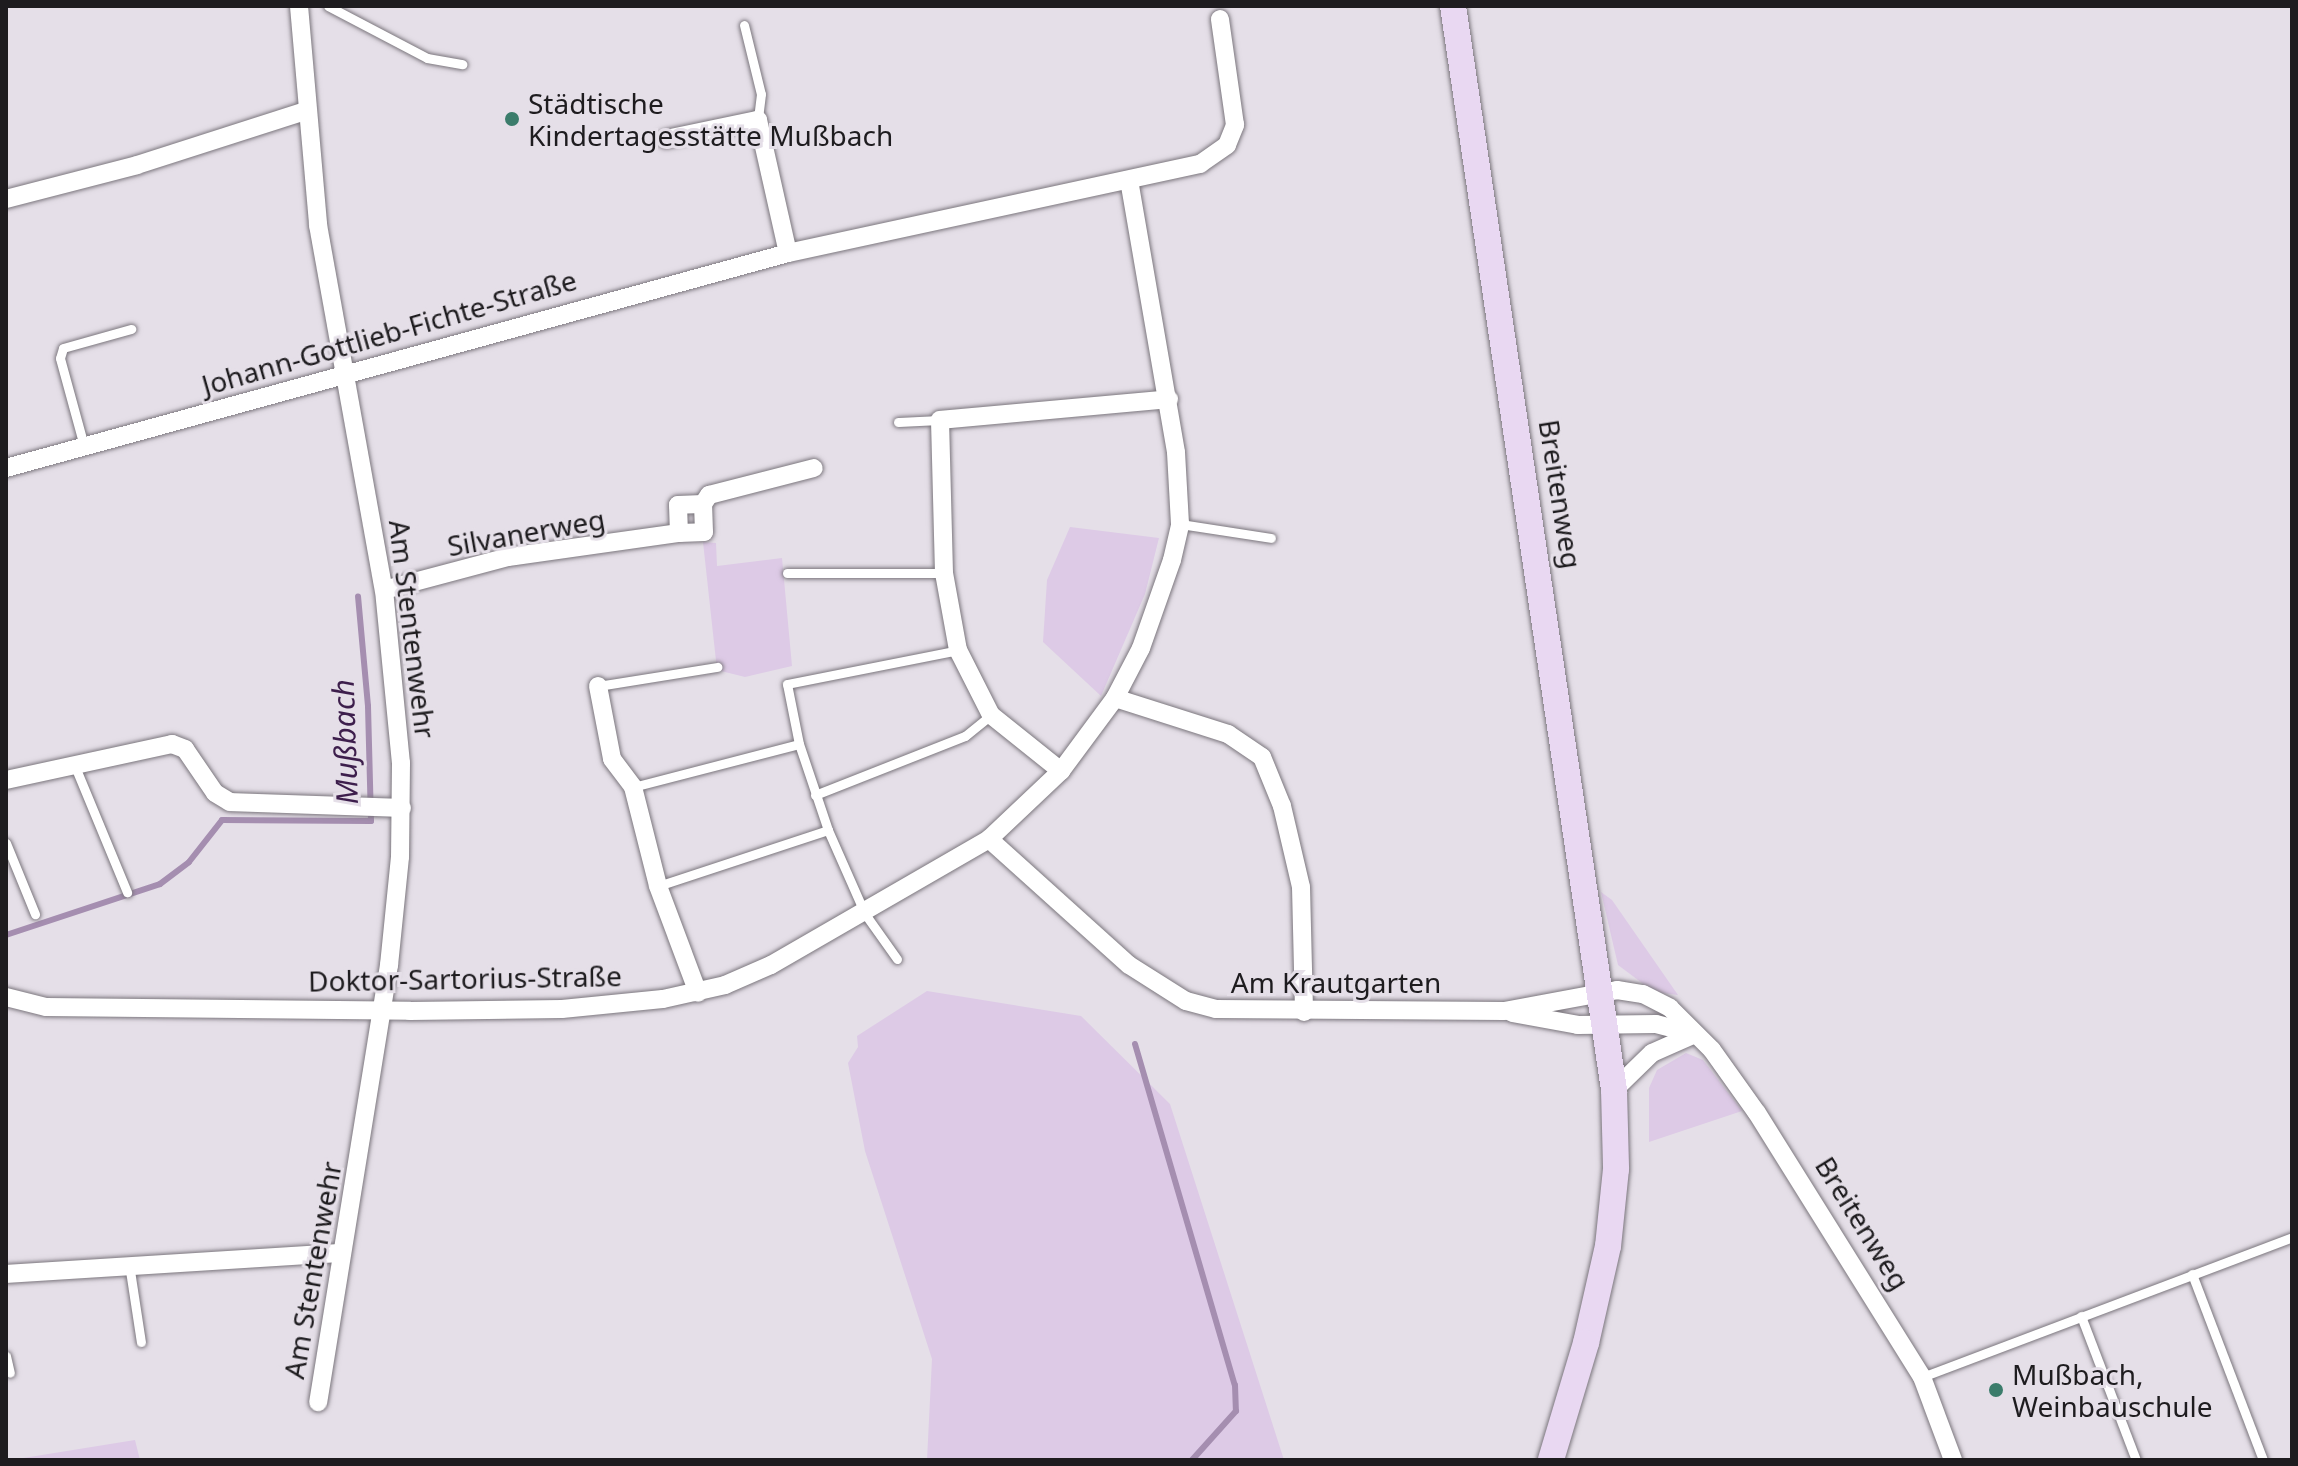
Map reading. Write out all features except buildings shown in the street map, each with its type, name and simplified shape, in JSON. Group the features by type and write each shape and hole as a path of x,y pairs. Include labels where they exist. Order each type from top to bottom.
{"main road":[{"name":"Breitenweg","path":"1453,6 1602,992 1614,1090 1616,1169 1608,1246 1590,1330 1551,1460"}],"street":[{"name":"Am Stentenwehr","path":"299,6 305,111 318,225 384,590 402,808 383,1010 338,1253 318,1402"},
{"name":"Johann-Gottlieb-Fichte-Straße","path":"6,468 788,253 1200,164 1218,154 1233,135 1236,113 1220,19"},
{"path":"6,199 124,169 305,111"},
{"path":"666,139 758,120 788,253"},
{"name":"Doktor-Sartorius-Straße","path":"6,997 75,1008 562,1009 698,993 771,965 865,914 989,839 1061,771 1115,698 1159,604 1180,524 1169,399 1129,181"},
{"path":"1061,771 991,715 958,650 944,573 940,420 1169,399"},
{"path":"679,533 678,505 703,504 709,495 814,468"},
{"name":"Silvanerweg","path":"384,590 508,557 704,532 703,504"},
{"path":"598,686 612,759 633,787 658,886 698,993"},
{"path":"1115,698 1228,734 1262,757 1282,806 1301,887 1304,1012"},
{"path":"6,780 172,744 185,749 215,793 230,802 402,808"},
{"name":"Am Krautgarten","path":"989,839 1159,987 1216,1009 1504,1011 1602,992"},
{"name":"Breitenweg","path":"1602,992 1632,991 1655,999 1695,1034 1757,1113 1922,1377 1953,1460"},
{"name":"Am Krautgarten","path":"1504,1011 1566,1023 1606,1023"},
{"path":"1606,1023 1656,1024 1695,1034"},
{"path":"1614,1090 1652,1053 1695,1034"},
{"path":"6,1274 338,1253"}],"lane":[{"path":"328,6 427,58 462,64"},
{"path":"744,25 761,94 758,120"},
{"path":"84,446 60,358 63,348 131,329"},
{"path":"898,422 940,420"},
{"path":"1180,524 1271,538"},
{"path":"787,573 944,573"},
{"path":"897,959 865,914 828,830 799,744 787,684 958,650"},
{"path":"598,686 717,667"},
{"path":"815,795 965,736 991,715"},
{"path":"633,787 799,744"},
{"path":"74,764 127,892"},
{"path":"658,886 828,830"},
{"path":"6,843 35,914"},
{"path":"1922,1377 2292,1237"},
{"path":"129,1264 141,1342"},
{"path":"2192,1274 2263,1460"},
{"path":"2081,1316 2136,1460"},
{"path":"6,1356 10,1373"}],"shaded area":[{"path":"1070,527 1159,538 1145,594 1101,696 1043,642 1047,580"},
{"path":"703,542 716,543 717,566 782,558 792,666 745,677 717,670"},
{"path":"1601,892 1612,900 1678,995 1654,992 1618,965"},
{"path":"927,991 1081,1016 1170,1104 1284,1460 927,1460 932,1359 865,1151 848,1063 858,1047 857,1036"},
{"path":"1686,1053 1703,1060 1742,1111 1649,1142 1649,1088 1657,1070"},
{"path":"135,1440 140,1460 11,1460"}],"waterway":[{"name":"Mußbach","path":"6,935 160,884 189,862 222,820 371,821 368,706 358,596"},
{"path":"1135,1044 1235,1385 1236,1411 1192,1460"}],"place":[{"name":"Städtische Kindertagesstätte Mußbach","path":"512,119"},
{"name":"Mußbach, Weinbauschule","path":"1996,1390"}]}
